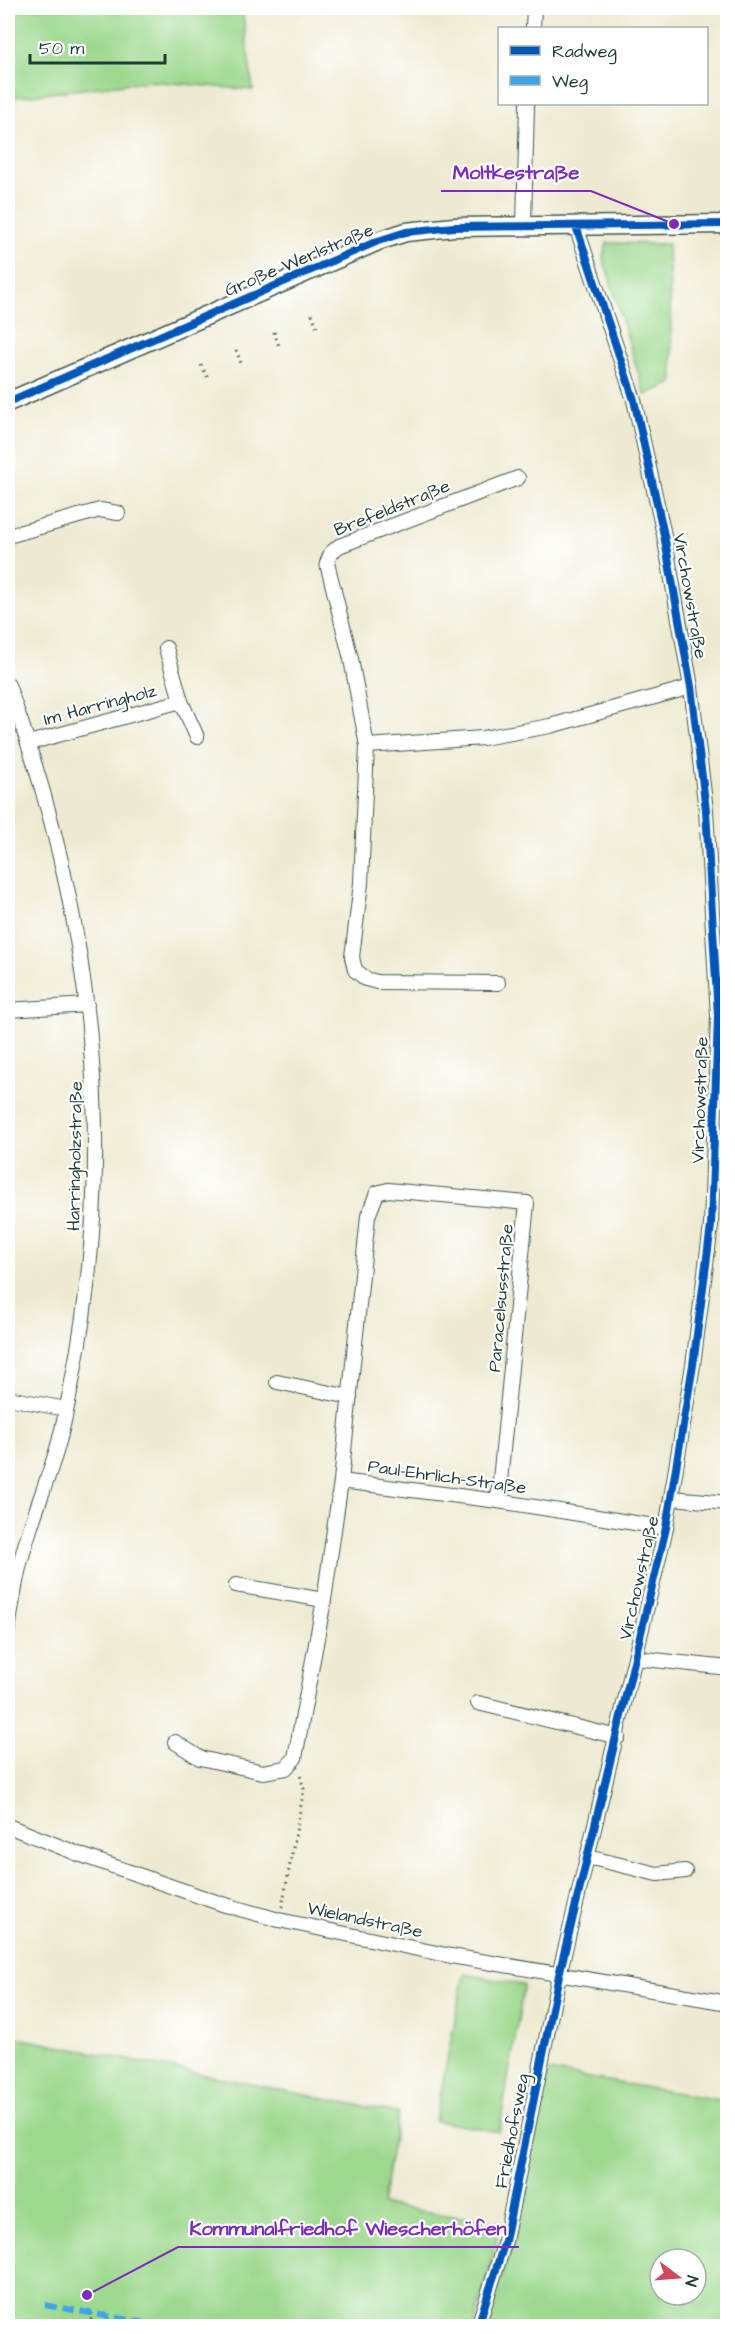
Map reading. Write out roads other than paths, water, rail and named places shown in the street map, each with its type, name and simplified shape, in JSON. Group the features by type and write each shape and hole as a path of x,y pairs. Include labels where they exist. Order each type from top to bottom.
{"street":[{"path":"534,8 534,27"},
{"path":"524,225 527,105"},
{"name":"Große Werlstraße","path":"8,402 378,241 419,230 524,225 728,224"},
{"name":"Virchowstraße","path":"559,1975 618,1737 672,1498 693,1365 711,1226 721,1121 713,908 706,810 691,687 664,535 634,400 576,226"},
{"name":"Brefeldstraße","path":"498,983 377,982 366,980 355,970 352,957 361,883 367,746 351,659 327,563 331,553 351,540 518,478"},
{"path":"8,536 100,510 118,513"},
{"name":"Im Harringholz","path":"166,648 196,737"},
{"name":"Harringholzstraße","path":"8,685 29,743 64,870 80,948 95,1081 94,1216 74,1371 57,1448 18,1571 8,1629"},
{"path":"367,746 483,738 550,726 691,687"},
{"name":"Im Harringholz","path":"29,743 182,701"},
{"path":"8,1010 87,1005"},
{"name":"Paracelsusstraße","path":"342,1481 368,1216 377,1193 388,1190 527,1203 498,1500"},
{"path":"277,1382 350,1397"},
{"path":"8,1398 66,1409"},
{"name":"Paul-Ehrlich-Straße","path":"175,1742 200,1758 263,1772 286,1768 295,1758 324,1600 342,1481 498,1500 666,1528"},
{"name":"Virchowstraße","path":"672,1498 728,1503"},
{"path":"236,1585 324,1600"},
{"name":"Virchowstraße","path":"636,1658 728,1668"},
{"path":"478,1704 618,1737"},
{"name":"Wielandstraße","path":"8,1826 81,1856 222,1904 279,1920 452,1956 728,2003"},
{"path":"588,1857 657,1874 685,1871"},
{"name":"Friedhofsweg","path":"478,2326 505,2241 559,1975"}],"place":[{"name":"Moltkestraße","path":"674,224"},
{"name":"Kommunalfriedhof Wiescherhöfen","path":"87,2295"}]}
